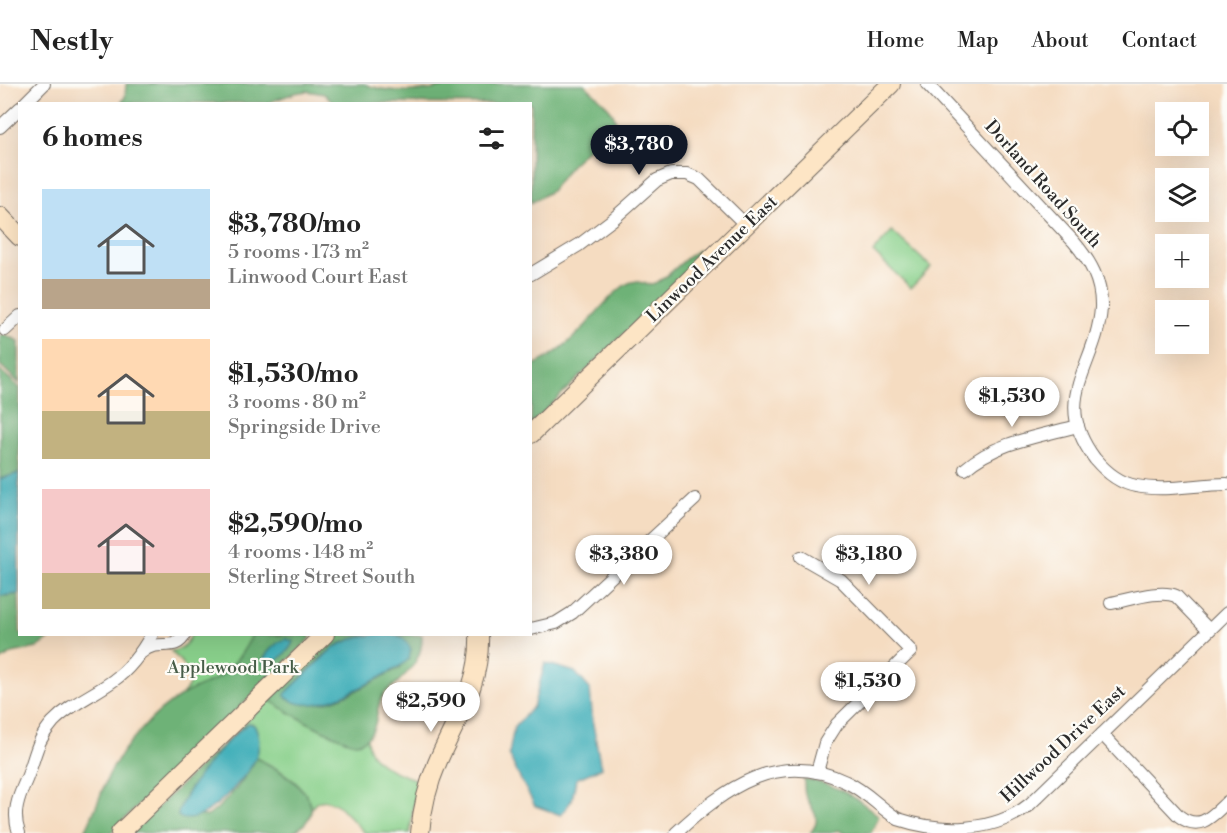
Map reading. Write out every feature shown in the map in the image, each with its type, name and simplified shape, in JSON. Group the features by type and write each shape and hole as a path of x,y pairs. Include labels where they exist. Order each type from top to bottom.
{"street":[{"path":"26,102 44,84"},
{"name":"Linwood Avenue East","path":"532,433 891,84"},
{"name":"Dorland Road South","path":"927,84 1074,242 1090,262 1096,275 1100,287 1101,306 1096,337 1078,384 1075,406 1078,426 1091,453 1108,473 1132,486 1168,488 1227,484"},
{"path":"0,127 18,110"},
{"path":"532,273 585,241 657,180 671,174 687,174 699,179 747,226"},
{"path":"0,216 18,235"},
{"path":"5,330 18,317"},
{"path":"965,469 999,448 1078,426"},
{"path":"532,628 556,623 572,613 694,499"},
{"path":"801,557 841,580 911,651 837,724 825,744 818,772"},
{"path":"1111,603 1171,593 1209,630"},
{"name":"Hillwood Drive East","path":"676,833 718,798 745,781 783,770 818,772 839,778 851,784 891,814 907,823 926,829 962,832 1000,823 1020,813 1037,798 1227,613"},
{"path":"19,833 16,817 18,798 28,776 36,748 44,734 63,713 115,680 129,668 151,636"},
{"path":"141,653 153,645 177,644 184,636"},
{"path":"120,833 323,636"},
{"path":"420,833 423,808 431,779 474,681 478,657 478,636"},
{"path":"1102,734 1184,820 1203,822 1227,802"}],"green space":[{"path":"126,84 364,84 384,89 420,91 451,84 584,84 607,106 616,122 570,166 551,191 532,202 532,102 334,102 324,94 307,91 270,102 122,102 125,97"},
{"path":"892,231 931,267 911,288 873,252"},
{"path":"699,250 708,252 532,423 532,365 567,343 621,288 632,282 655,283"},
{"path":"3,334 18,341 18,382 0,365 0,336"},
{"path":"0,370 18,386 18,473 0,479"},
{"path":"18,594 18,636 54,636 37,648 12,653 0,661 0,595"},
{"name":"Applewood Park","path":"190,636 282,636 297,651 182,695 189,686 189,676 185,667 171,651 184,646"},
{"path":"251,636 310,636 311,638 110,833 84,833 111,771 130,742 170,703 226,672 241,654"},
{"path":"335,636 371,636 344,642 319,659 287,692 302,702 319,704 343,697 401,667 403,638 399,636 422,636 421,649 416,661 403,677 384,694 373,729 363,741 349,742 320,729 269,700"},
{"path":"269,700 362,741 367,738 368,747 378,761 394,771 420,781 410,833 365,833 339,806 323,800 316,803 311,810 305,793 291,778 256,758 258,735 252,723 246,725 215,757 213,754"},
{"path":"213,754 215,757 187,792 178,816 208,816 235,790 256,758 280,771 302,790 309,801 311,812 306,823 292,833 131,833"},
{"path":"804,779 835,788 853,797 879,816 871,833 844,833 838,830 831,833 810,833 816,823 816,818 805,795"}],"water":[{"path":"18,473 18,594 1,596 0,595 0,479"},
{"path":"894,540 911,544 909,552 892,548"},
{"path":"367,636 401,637 411,649 409,659 399,667 347,694 320,703 295,702 285,696 334,647 352,639"},
{"path":"286,639 293,641 290,648 268,666 265,665 263,660 270,650"},
{"path":"545,663 575,672 590,689 593,724 601,768 576,779 572,800 561,815 535,806 509,754 514,727 533,707"},
{"path":"249,723 256,728 259,745 256,757 244,776 210,810 187,819 178,816 196,780 230,740"}]}
